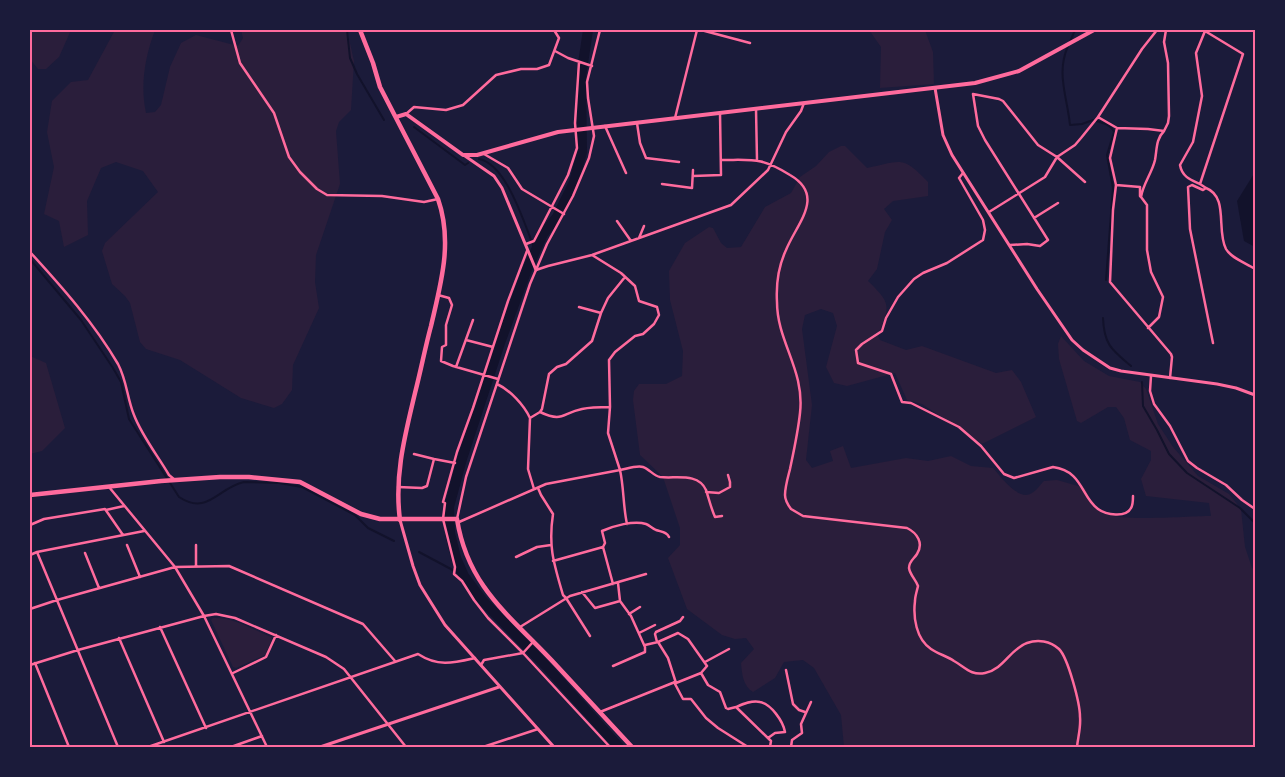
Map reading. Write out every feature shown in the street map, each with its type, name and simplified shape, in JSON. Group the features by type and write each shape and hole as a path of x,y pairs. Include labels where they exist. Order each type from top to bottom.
{"main road":[{"path":"360,30 380,87 438,199 444,217 446,234 445,261 401,454 398,486 400,520"},
{"path":"396,117 406,114 463,154 482,153 558,132 975,83 1028,67 1094,30"},
{"path":"30,495 161,481 232,476 292,481 307,485 366,516 380,520 458,520 467,555 476,574 491,597 632,747"}],"street":[{"path":"231,30 240,63 274,113 290,157 300,172 317,189 326,195 382,196 424,202 438,199"},
{"path":"406,114 414,107 446,110 463,105 496,75 521,69 537,69 549,65 559,38 554,30"},
{"path":"458,520 466,477 530,284 547,244 589,158 594,136 587,87 600,30"},
{"path":"675,118 697,30"},
{"path":"701,30 750,43"},
{"path":"989,212 1044,177 1057,156 1075,144 1094,123 1142,49 1157,30"},
{"path":"1141,198 1144,186 1155,163 1158,136 1164,131 1168,123 1168,63 1164,42 1166,30"},
{"path":"1200,184 1243,54 1205,32 1196,50 1202,96 1193,142 1180,165 1181,172 1186,177 1214,193 1218,199 1226,248 1232,255 1255,269"},
{"path":"555,51 592,66"},
{"path":"527,243 534,241 572,166 576,148 575,130 579,62"},
{"path":"935,88 943,135 952,155 1037,289 1077,346 1110,368 1130,373 1236,388 1255,395"},
{"path":"1010,245 1027,244 1040,246 1048,240 980,132 972,94 999,98 1003,101 1038,145 1057,156 1085,182"},
{"path":"536,270 592,255 732,205 744,191 764,175 786,132 801,112 804,103"},
{"path":"756,109 757,160"},
{"path":"693,176 721,175 720,113"},
{"path":"1098,117 1117,128 1148,128 1164,131"},
{"path":"637,123 640,143 646,158 679,162"},
{"path":"605,126 626,173"},
{"path":"1117,128 1110,158 1116,185 1110,280 1171,354 1170,378"},
{"path":"482,153 508,168 522,189 563,214"},
{"path":"463,154 494,176 502,188 527,243 536,270"},
{"path":"721,160 757,160 771,164 796,178 806,191 808,199 807,208 782,261 777,302 783,337 796,369 801,393 800,411 785,495 791,509 803,516 906,528 914,531 918,538 919,546 918,553 910,563 909,569 918,586 915,598 917,631 930,648 953,660 968,671 977,674 995,669 1018,647 1028,642 1052,643 1060,650 1078,699 1081,718 1077,747"},
{"path":"662,184 692,188 693,170"},
{"path":"963,172 959,178 983,220 985,230 983,240 947,263 923,273 910,283 898,297 882,331 856,350 858,363 891,374 902,402 911,403 959,427 981,446 1004,474 1014,478 1053,467 1058,468 1075,478 1098,509 1107,514 1127,512 1132,507 1133,496"},
{"path":"1116,185 1140,187 1140,196 1147,205 1147,250 1151,272 1163,297 1159,317 1148,328"},
{"path":"1206,188 1203,190 1192,186 1188,187 1188,218 1213,343"},
{"path":"1034,218 1058,203"},
{"path":"618,221 631,241"},
{"path":"640,238 644,226"},
{"path":"528,249 508,301 455,463 443,502 445,503 444,519 455,567 454,574 462,581 488,618 610,747"},
{"path":"30,252 80,309 113,357 128,388 130,403 137,423 174,480"},
{"path":"592,255 617,271 636,288 639,301 657,307 659,317 643,334 636,336 610,357 608,433 620,470 623,486 624,513 627,524"},
{"path":"530,418 540,412 545,399 549,374 557,366 566,364 592,341 600,313 608,298 624,277"},
{"path":"438,295 449,298 452,305 446,325 446,345 442,347 441,361 497,379"},
{"path":"579,307 600,313"},
{"path":"456,367 473,320"},
{"path":"466,340 493,347"},
{"path":"1151,376 1150,391 1154,404 1170,426 1188,461 1226,486 1255,509"},
{"path":"497,384 504,388 527,411 530,418 528,469 534,489"},
{"path":"540,412 550,416 563,417 579,409 610,407"},
{"path":"414,454 455,463"},
{"path":"398,486 422,488 427,486 434,459"},
{"path":"458,520 553,482 639,466 644,467 659,477 685,477 697,480 706,489 709,505 715,517 722,516"},
{"path":"706,492 719,493 730,487 728,475"},
{"path":"109,487 175,567 204,616 268,747"},
{"path":"538,488 553,514 550,524 551,545 553,561 563,595 590,636"},
{"path":"30,525 44,519 124,506"},
{"path":"106,510 123,535"},
{"path":"400,520 420,585 445,625 554,747"},
{"path":"613,584 603,547 605,543 602,531 627,524 646,524 666,533 670,537"},
{"path":"30,555 144,531"},
{"path":"127,545 140,577"},
{"path":"196,545 196,566"},
{"path":"516,558 537,547 551,545"},
{"path":"553,561 603,547"},
{"path":"37,552 118,747"},
{"path":"85,553 99,588"},
{"path":"30,609 175,567 229,566 363,624 395,661"},
{"path":"519,628 566,598 646,574"},
{"path":"613,666 645,652 645,644 620,601 618,583"},
{"path":"582,592 595,608 620,601"},
{"path":"629,614 640,607"},
{"path":"30,665 119,638 216,614 234,618 333,660 351,677 406,747"},
{"path":"683,617 655,634 657,642 668,658 682,700 691,699 706,718 748,747"},
{"path":"639,633 655,625"},
{"path":"160,627 206,728"},
{"path":"600,712 701,673 707,667 688,639 680,633 657,642 645,644"},
{"path":"232,673 266,657 276,635"},
{"path":"119,638 164,742"},
{"path":"481,664 484,660 523,653 533,642"},
{"path":"705,662 729,649"},
{"path":"148,747 418,654 429,661 446,664 476,658"},
{"path":"36,663 69,747"},
{"path":"786,670 792,701 799,710 805,712"},
{"path":"701,673 708,686 720,692 727,708 758,701 763,702 774,712 785,732 775,733 768,738"},
{"path":"320,747 499,687"},
{"path":"782,747 792,747 792,740 802,732 801,724 811,702"},
{"path":"736,707 771,741 770,747"},
{"path":"483,747 538,729"},
{"path":"231,747 262,736"}],"shaded area":[{"path":"30,30 71,30 59,57 46,69 38,69 30,59"},
{"path":"115,30 155,30 144,71 143,92 146,113 155,112 161,105 170,67 181,43 196,35 238,46 243,38 241,30 347,30 354,61 351,110 339,122 336,131 340,184 316,255 315,282 319,308 293,365 292,390 282,404 274,408 241,398 180,360 146,349 140,342 130,303 112,284 102,251 105,243 158,192 143,171 116,162 101,168 87,201 88,235 64,247 59,221 44,214 54,167 47,132 52,101 71,82 88,80"},
{"path":"869,30 925,30 933,52 934,84 880,88 881,47"},
{"path":"845,146 867,168 901,162 912,167 928,182 928,196 893,201 884,209 892,220 885,232 877,269 868,281 885,301 885,318 878,336 880,340 906,350 922,346 996,373 1012,370 1021,382 1036,417 982,444 922,404 907,400 895,373 847,386 834,383 826,367 837,326 833,313 821,309 805,315 802,329 812,405 806,460 812,468 833,461 830,451 843,446 851,468 906,458 928,461 951,456 971,466 993,468 1005,482 1022,494 1032,493 1044,481 1057,480 1085,488 1096,508 1102,513 1111,516 1155,518 1211,516 1209,503 1146,496 1141,479 1151,460 1151,451 1130,440 1124,418 1116,407 1108,407 1081,423 1077,421 1059,359 1058,344 1061,336 1084,361 1109,376 1140,382 1146,389 1158,424 1173,447 1198,476 1229,494 1241,509 1245,547 1252,568 1255,570 1255,747 844,747 841,715 814,668 803,660 784,662 775,678 753,692 745,683 742,671 741,663 754,649 746,638 735,639 722,635 687,609 668,558 680,545 680,528 663,477 640,455 633,400 634,391 639,384 666,384 682,376 683,351 670,300 669,271 685,243 709,227 713,228 721,243 727,248 741,247 765,207 791,193 800,177 816,166 829,152"},
{"path":"1255,172 1255,247 1244,241 1237,201"},
{"path":"30,356 46,363 65,428 42,451 30,454"},
{"path":"213,618 235,621 271,637 272,639 265,655 236,668 233,667 211,620"}],"waterway":[{"path":"347,30 350,58 357,74 384,120"},
{"path":"588,30 581,77 582,152 574,182 557,217 543,234 526,272 500,343 462,459 449,507 450,533 456,558 464,576 482,600 546,666 619,747"},
{"path":"1070,42 1075,30"},
{"path":"1068,46 1063,66 1063,85 1070,125 1082,124 1093,120 1108,125 1114,132 1107,155 1113,188 1106,280"},
{"path":"414,127 465,165 468,163"},
{"path":"479,159 489,163 506,184 514,197 535,250"},
{"path":"30,259 81,320 113,368 121,382 129,419 179,497 198,504 212,499 235,485 244,482 279,483 302,487 355,515 368,528 394,541"},
{"path":"1103,318 1107,341 1119,356 1131,366"},
{"path":"1142,382 1143,406 1169,454 1187,473 1240,508 1255,523"},
{"path":"419,552 464,576"}]}
